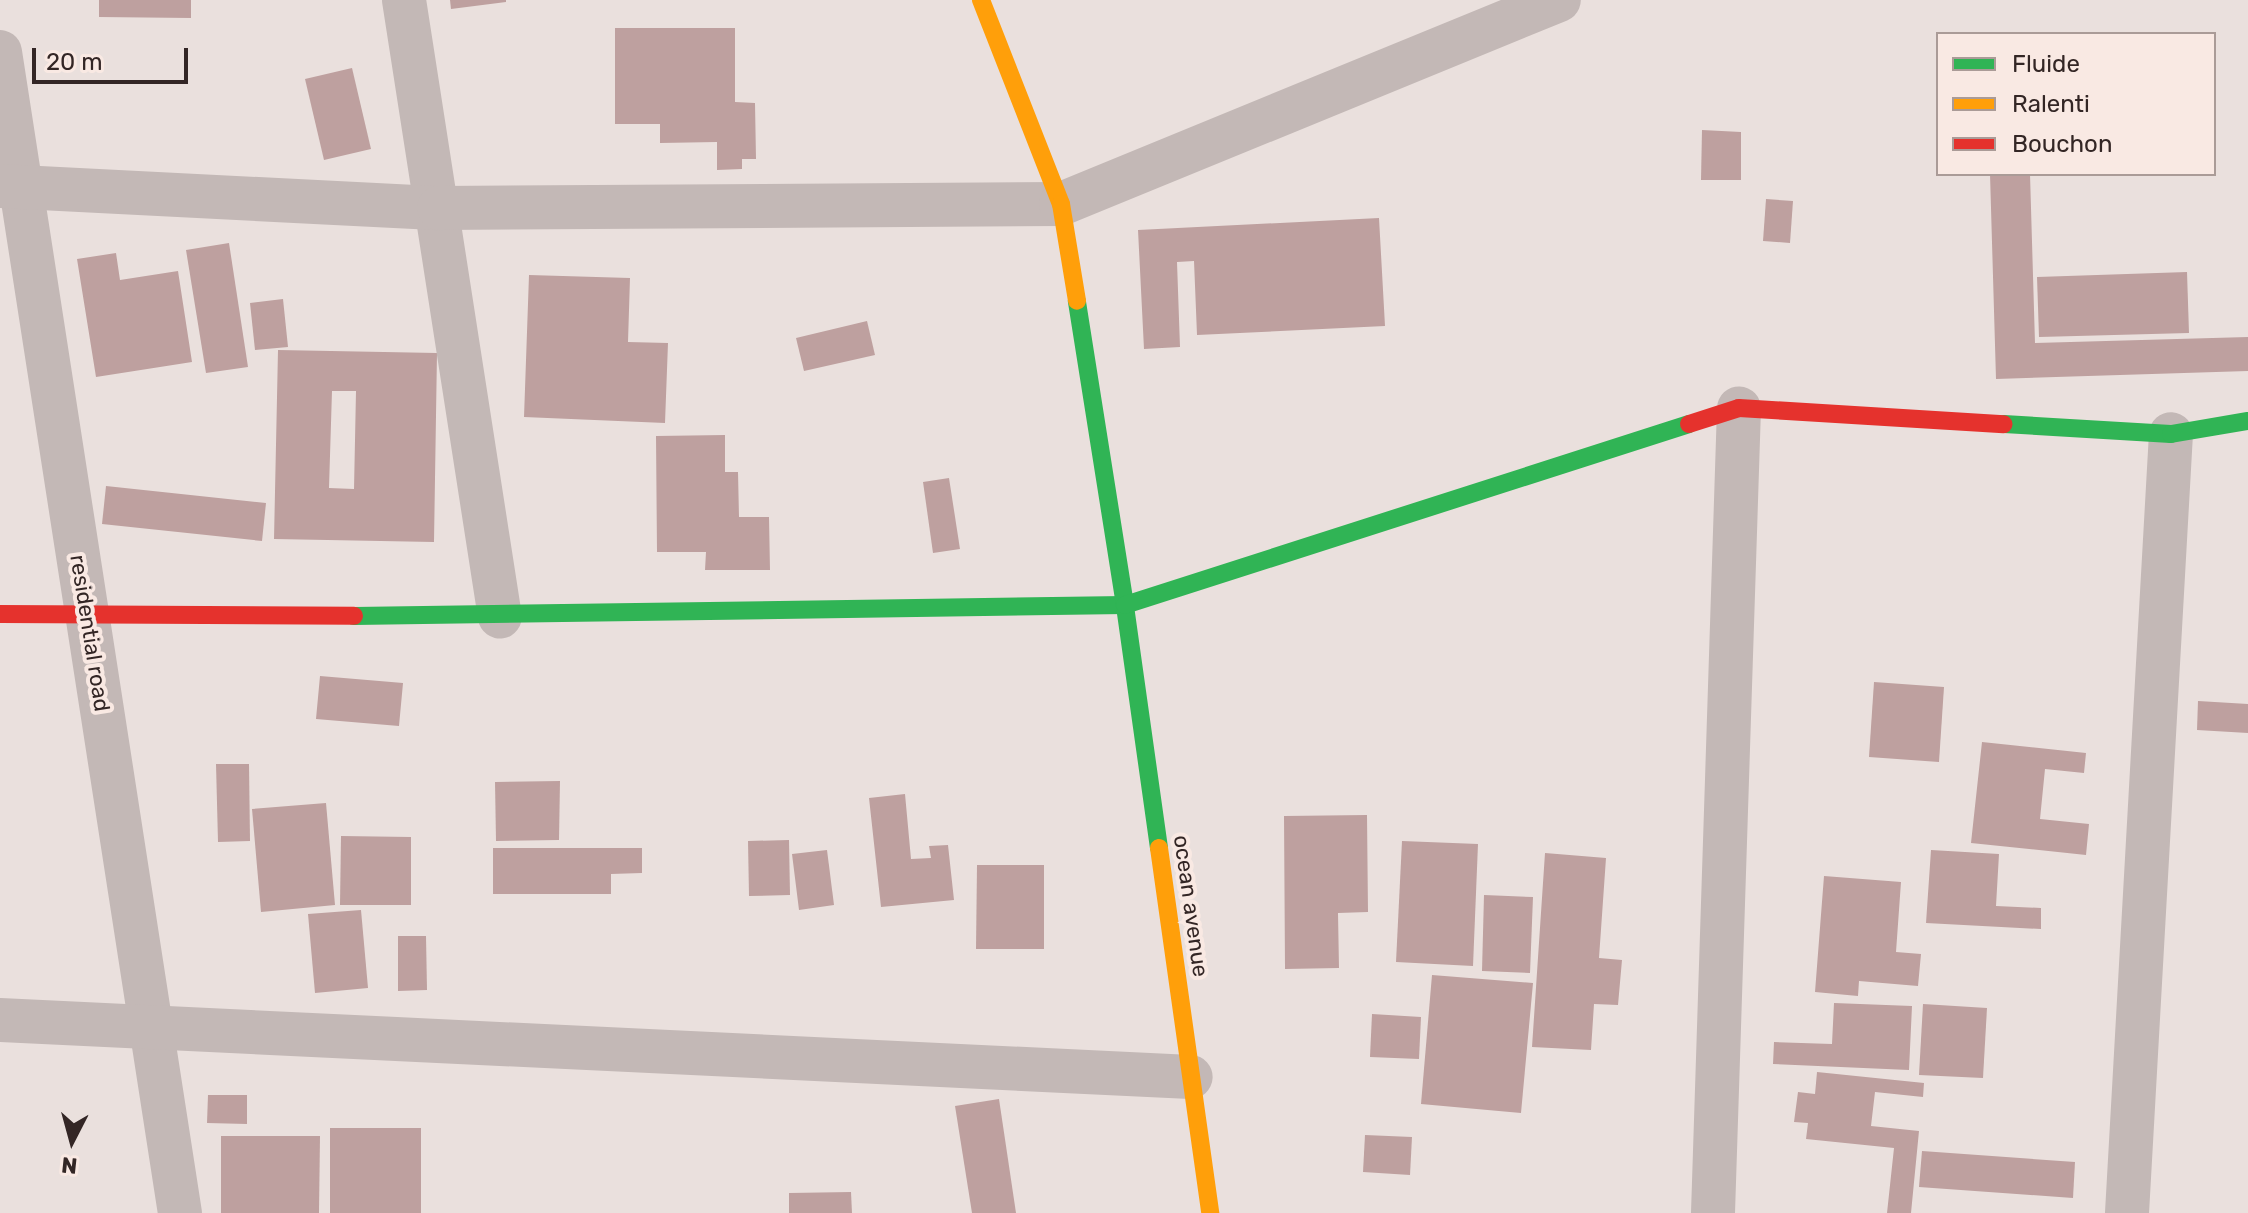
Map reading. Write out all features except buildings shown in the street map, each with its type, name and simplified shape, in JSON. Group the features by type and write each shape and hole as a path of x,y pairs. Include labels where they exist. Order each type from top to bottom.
{"street":[{"path":"404,0 439,208 500,617"},
{"name":"ocean avenue","path":"981,0 1061,204 1125,605 1210,1213"},
{"path":"11,186 439,208 1061,204 1559,0"},
{"name":"residential road","path":"0,52 11,186 87,614 180,1213"},
{"path":"0,614 500,617 1125,605 1739,408 2171,434 2248,421"},
{"path":"1713,1213 1739,408"},
{"path":"2127,1213 2171,434"},
{"path":"0,1020 1191,1077"}],"traffic: fast":[{"path":"354,616 1125,605 1077,301"},
{"path":"2004,424 2171,434 2248,421"},
{"path":"1159,848 1125,605 1689,424"}],"traffic: slow":[{"path":"981,0 1061,204 1077,301"},
{"path":"1159,848 1210,1213"}],"traffic: jam":[{"path":"1689,424 1739,408 2004,424"},
{"path":"0,614 354,616"}]}
